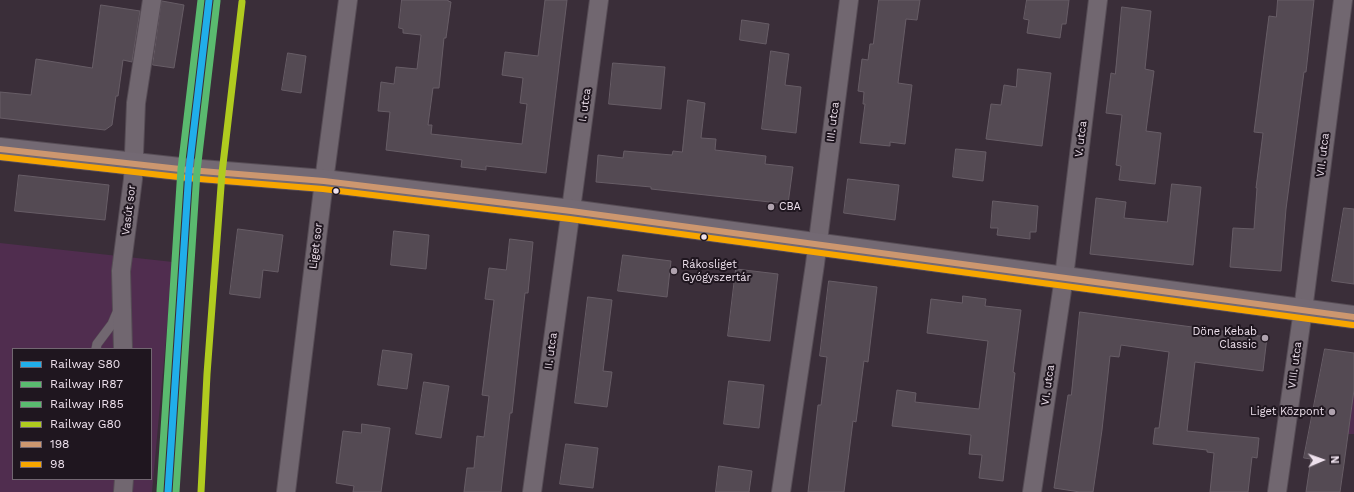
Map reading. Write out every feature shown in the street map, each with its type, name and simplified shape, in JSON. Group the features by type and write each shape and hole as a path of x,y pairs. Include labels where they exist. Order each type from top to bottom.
{"street":[{"name":"Vasút sor","path":"123,348 121,271 133,179 136,103 152,0"},
{"name":"Liget sor","path":"286,492 348,0"},
{"name":"I. utca","path":"571,211 599,0"},
{"name":"III. utca","path":"781,492 818,244 849,0"},
{"name":"V. utca","path":"1064,277 1098,0"},
{"name":"VII. utca","path":"1303,310 1343,0"},
{"path":"0,149 134,164 324,181 571,211 1354,316"},
{"name":"II. utca","path":"532,492 571,211"},
{"name":"VI. utca","path":"1032,492 1064,277"},
{"name":"VIII. utca","path":"1277,492 1303,310"},
{"path":"123,492 124,480"}],"lane":[{"path":"96,348 97,344 112,324 122,300"}],"shaded area":[{"path":"0,243 173,262 152,492 0,492"},
{"path":"1354,390 1354,434 1348,434"}],"building":[{"path":"402,0 448,0 451,2 446,38 444,38 439,88 433,88 428,125 432,125 431,134 522,144 527,104 520,103 523,78 502,75 505,52 538,56 545,0 567,0 546,173 486,166 486,170 461,167 462,160 386,150 390,112 378,111 381,82 394,84 396,67 417,69 421,35 403,33 403,29 399,28"},
{"path":"879,0 920,0 917,20 906,19 898,83 912,85 905,144 890,142 890,146 860,143 865,104 863,104 864,92 858,91 862,59 868,60 870,44 873,44"},
{"path":"1027,0 1069,0 1066,24 1062,24 1060,38 1027,33 1029,20 1024,19"},
{"path":"1278,0 1314,0 1306,72 1304,72 1286,209 1281,271 1230,267 1233,228 1254,229 1256,188 1263,133 1254,132 1269,16 1276,17"},
{"path":"162,1 184,5 174,68 153,65"},
{"path":"101,5 140,11 132,62 123,60 112,125 105,130 0,118 0,92 31,95 36,59 92,68"},
{"path":"1122,7 1151,11 1145,69 1154,71 1146,131 1161,133 1155,184 1119,180 1121,166 1116,165 1122,115 1106,113 1111,73 1115,74"},
{"path":"742,20 769,24 766,44 740,40"},
{"path":"771,51 789,54 785,85 801,87 796,133 762,129"},
{"path":"288,53 306,56 301,93 282,90"},
{"path":"613,63 665,67 661,109 609,104"},
{"path":"1018,69 1051,73 1042,146 986,139 991,104 1001,105 1004,85 1016,87"},
{"path":"688,100 705,103 701,138 716,139 715,150 766,156 765,164 793,167 788,204 651,189 651,187 596,182 598,155 623,158 624,151 672,155 673,151 682,152"},
{"path":"956,149 986,152 983,181 953,177"},
{"path":"19,175 109,185 105,220 15,211"},
{"path":"848,179 899,185 895,220 844,213"},
{"path":"1172,184 1201,187 1193,265 1090,254 1096,198 1126,202 1124,218 1167,222"},
{"path":"993,201 1038,206 1036,232 1030,232 1030,239 997,235 998,228 991,228"},
{"path":"1344,208 1354,209 1354,284 1332,281"},
{"path":"238,229 283,235 278,272 263,270 260,298 230,294"},
{"path":"394,231 429,235 426,269 391,265"},
{"path":"510,239 533,242 528,293 525,293 512,413 510,413 501,492 464,492 467,468 474,468 477,436 484,437 489,396 482,395 494,300 485,299 489,268 506,270"},
{"path":"623,255 671,261 667,297 618,291"},
{"path":"736,269 778,274 770,341 728,336"},
{"path":"829,281 877,287 868,362 864,361 856,422 853,421 844,492 808,492 818,405 821,405 827,357 820,356"},
{"path":"963,296 986,299 985,306 1021,310 1013,372 1015,373 1003,481 979,478 982,455 969,454 971,435 892,426 897,390 916,393 915,402 979,409 988,341 927,333 931,299 962,303"},
{"path":"588,297 612,300 603,371 612,372 607,407 575,403"},
{"path":"1080,312 1267,337 1263,371 1195,362 1187,431 1259,438 1257,458 1252,457 1248,492 1210,492 1214,453 1207,452 1207,450 1153,444 1155,428 1159,428 1169,352 1121,345 1119,357 1110,356 1102,430 1093,492 1080,492 1054,488 1068,395 1071,395"},
{"name":"Liget Központ","path":"1325,349 1354,353 1354,390 1340,492 1306,492 1311,459 1304,458"},
{"path":"383,350 412,354 407,389 378,385"},
{"path":"729,381 764,385 759,428 724,424"},
{"path":"424,382 449,386 441,438 416,434"},
{"path":"362,424 390,428 381,492 353,492 354,486 336,483 343,431 361,433"},
{"path":"566,444 598,448 593,488 560,484"},
{"path":"719,466 752,471 749,492 716,492"}],"rail line":[{"name":"IR85","path":"160,491 181,169 201,0"},
{"name":"S80","path":"168,492 189,170 209,0"},
{"name":"IR87","path":"176,492 197,171 217,1"},
{"name":"G80","path":"201,492 207,374 222,173 242,2"}],"transit line":[{"name":"198","path":"0,149 189,170 324,181 571,211 1354,317"},
{"name":"98","path":"0,157 188,178 323,189 570,219 1353,325"}],"place":[{"name":"CBA","path":"771,207"},
{"name":"Rákosliget Gyógyszertár","path":"674,271"},
{"name":"Döne Kebab Classic","path":"1265,338"},
{"name":"Liget Központ","path":"1332,412"}]}
